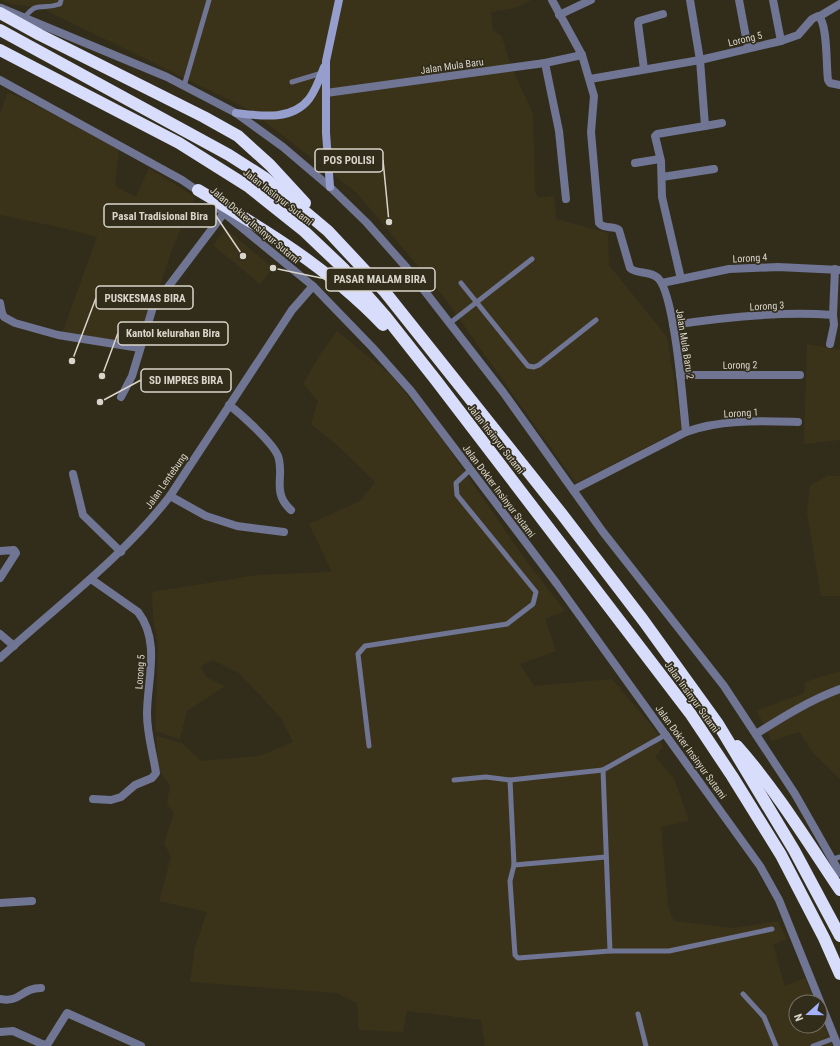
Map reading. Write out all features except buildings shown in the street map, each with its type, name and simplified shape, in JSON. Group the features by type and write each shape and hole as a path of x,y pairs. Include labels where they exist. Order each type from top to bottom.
{"highway":[{"path":"0,13 40,35 204,117 238,136 270,165 328,231"},
{"name":"Jalan Insinyur Sutami","path":"0,30 229,155 265,178 328,231 385,292 561,513 643,620 718,724 794,850 840,936"},
{"name":"Jalan Insinyur Sutami","path":"0,50 178,143 249,187 303,230 343,268 386,317 435,379 690,713 732,776 781,855 824,938 840,974"},
{"path":"198,190 241,215 329,274 380,321 435,379"},
{"path":"718,724 750,760 810,844 840,890"}],"main road":[{"path":"236,114 269,116 286,114 299,108 309,99 322,73 326,61 339,0"},
{"path":"326,61 326,133 330,187"}],"street":[{"path":"552,0 582,56 594,96 591,132 599,223 604,227 616,227 619,230 630,268 636,272 647,272 657,277 662,283"},
{"path":"559,15 591,0"},
{"path":"690,0 700,60 705,126"},
{"path":"739,0 748,48"},
{"path":"773,0 781,41"},
{"name":"Lorong 5","path":"590,79 700,60 781,41 798,35 816,16 820,16 840,4"},
{"path":"0,8 25,17 167,77 236,114 283,147 330,187 367,223 406,267 450,323 503,392 603,532 724,686 837,858 840,873"},
{"path":"644,69 638,23 639,21 664,14"},
{"path":"820,16 825,34 828,80 830,83 840,85"},
{"name":"Jalan Mula Baru","path":"326,93 545,63 582,56"},
{"path":"545,63 559,131 566,199"},
{"name":"Jalan Dokter Insinyur Sutami","path":"0,80 198,190 313,286 372,347 411,391 557,584 760,866 779,900 838,1046"},
{"path":"681,279 662,197 662,177 656,135 722,123"},
{"path":"635,163 660,159"},
{"path":"662,177 714,169"},
{"path":"121,396 132,376 153,307 224,213"},
{"name":"Lorong 4","path":"662,283 729,269 778,267 837,269"},
{"path":"830,344 834,325 833,315 837,269"},
{"name":"Jalan Mula Baru 2","path":"662,283 673,325 686,432"},
{"name":"Jalan Lentebung","path":"0,658 121,552 154,516 170,496 292,310 313,286"},
{"path":"0,303 4,317 15,323 58,334 140,348"},
{"name":"Lorong 3","path":"673,325 725,318 810,313 833,315"},
{"name":"Lorong 2","path":"680,375 800,375"},
{"path":"229,405 254,427 274,449 279,462 280,496 291,510"},
{"name":"Lorong 1","path":"686,432 700,427 718,424 798,422"},
{"path":"573,490 686,432"},
{"path":"73,474 83,515 121,552"},
{"path":"170,496 206,516 237,526 284,532"},
{"path":"0,551 14,550 16,553 0,578"},
{"name":"Lorong 5","path":"91,579 138,612 148,629 152,660 147,715 155,769 155,776 135,785 121,797 111,800 93,799"},
{"path":"0,634 14,646"},
{"path":"756,734 797,708 840,688"},
{"path":"0,903 32,901"},
{"path":"0,999 12,1001 29,989 41,988"},
{"path":"0,1032 13,1031 42,1044 47,1044 61,1025 64,1016 70,1014 141,1046"}],"lane":[{"path":"25,17 32,4 35,2 55,6 60,4 61,0"},
{"path":"184,86 209,0"},
{"path":"292,82 322,73"},
{"path":"450,323 532,259"},
{"path":"461,283 528,366 534,367 539,365 596,320"},
{"path":"369,746 358,654 365,646 507,624 532,604 535,597 536,592 457,495 456,483 470,470"},
{"path":"454,780 486,777 510,780 603,770 666,734"},
{"path":"603,770 610,951"},
{"path":"510,780 514,865 510,881 515,955 518,958 610,951 669,951 772,929"},
{"path":"514,865 606,857"},
{"path":"743,994 764,1017 776,1046"},
{"path":"638,1014 646,1046"},
{"path":"813,1046 835,1038"}],"shaded area":[{"path":"1,0 531,0 515,8 491,12 493,30 502,37 511,66 533,114 535,192 538,198 554,196 556,219 608,233 609,265 667,337 682,429 576,483 443,296 356,192 248,109 41,8 11,4"},
{"path":"8,92 119,150 115,186 136,197 149,168 195,197 172,249 140,348 63,331 97,237 54,226 0,215 0,113"},
{"path":"226,229 273,268 260,284 213,245"},
{"path":"337,331 392,376 444,442 522,555 565,611 545,619 556,651 520,664 534,686 612,679 656,731 663,747 655,757 674,778 689,821 661,827 668,906 674,921 732,928 778,921 787,939 773,945 785,986 805,978 812,994 788,994 788,1034 828,1034 833,1046 485,1046 481,1020 407,1011 403,1032 359,1030 357,1003 337,993 190,982 195,947 207,912 159,901 171,857 164,843 174,814 167,804 170,785 159,771 156,736 182,743 201,761 259,756 293,742 281,718 239,673 213,660 201,666 206,677 225,686 187,711 180,739 155,731 158,644 153,618 152,592 257,575 332,572 309,524 360,501 375,482 338,446 311,424 318,401 303,384 319,356"},
{"path":"807,344 840,350 840,440 804,444"},
{"path":"827,476 840,476 840,596 821,596 807,512 810,486"},
{"path":"840,671 840,779 815,755 799,732 772,741 757,711 804,693 805,682"}],"place":[{"name":"POS POLISI","path":"389,222"},
{"name":"Pasal Tradisional Bira","path":"243,256"},
{"name":"PASAR MALAM BIRA","path":"273,268"},
{"name":"PUSKESMAS BIRA","path":"72,361"},
{"name":"Kantol kelurahan Bira","path":"102,376"},
{"name":"SD IMPRES BIRA","path":"100,402"}]}
